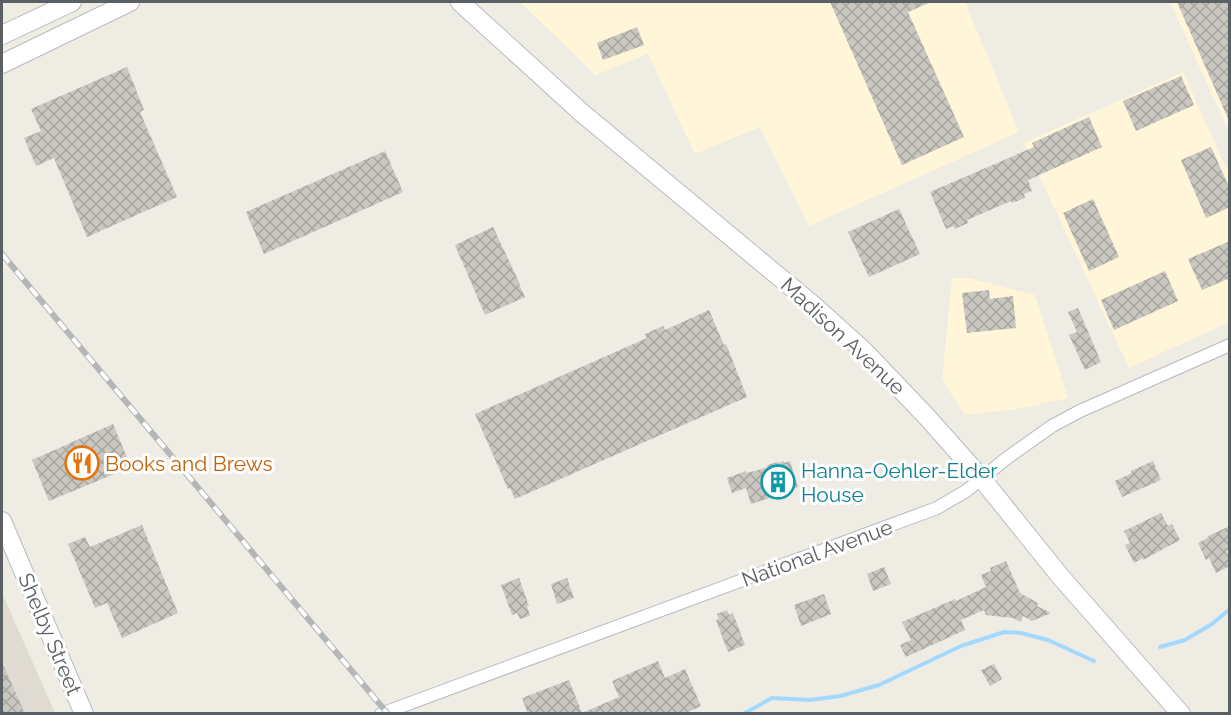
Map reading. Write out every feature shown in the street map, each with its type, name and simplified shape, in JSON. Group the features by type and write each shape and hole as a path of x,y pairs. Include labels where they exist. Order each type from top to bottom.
{"main road":[{"path":"2,35 72,2"},
{"path":"2,64 130,2"},
{"name":"Madison Avenue","path":"460,2 582,113 839,328 905,393 982,479 1060,576 1178,713"},
{"name":"Shelby Street","path":"2,522 84,714"}],"street":[{"name":"National Avenue","path":"381,714 912,518 966,491 1052,426 1089,407 1230,345"}],"shaded area":[{"path":"520,2 965,2 1019,132 809,226 760,127 695,154 648,54 596,75"},
{"path":"1170,2 1229,2 1229,132"},
{"path":"1183,72 1229,174 1229,322 1129,368 1024,143"},
{"path":"952,278 968,278 1035,295 1068,398 1017,409 965,415 942,380"},
{"path":"2,593 55,713 2,713"}],"building":[{"path":"830,2 931,2 908,12 964,137 902,165"},
{"path":"1177,2 1230,2 1230,123"},
{"path":"637,27 644,45 603,60 597,43"},
{"path":"127,67 144,110 140,112 177,197 87,237 54,158 36,166 24,138 41,131 31,109"},
{"path":"1181,76 1194,105 1136,131 1123,101"},
{"path":"1089,117 1102,147 1028,180 1032,191 1024,194 1025,198 1012,203 1011,201 967,220 968,223 955,229 953,226 946,229 930,192 1034,147 1032,143"},
{"path":"1211,147 1230,189 1230,207 1206,218 1181,160"},
{"path":"385,151 403,192 264,254 246,212"},
{"path":"1093,199 1119,257 1089,271 1063,213"},
{"path":"899,209 920,254 869,277 848,232"},
{"path":"493,227 525,297 485,315 455,245"},
{"path":"1230,241 1230,278 1202,290 1188,259"},
{"path":"1165,271 1178,301 1114,330 1101,300"},
{"path":"989,290 990,299 1013,296 1016,328 967,333 962,293"},
{"path":"1078,308 1101,362 1085,370 1069,335 1077,332 1068,312"},
{"path":"709,310 724,345 726,344 747,397 515,499 510,488 508,489 475,414 647,338 645,334 663,326 665,330"},
{"name":"Books and Brews","path":"113,424 131,467 49,501 32,460"},
{"name":"Hanna-Oehler-Elder House","path":"784,461 784,463 790,461 798,487 794,490 751,504 746,488 732,493 727,478"},
{"path":"1153,461 1161,480 1122,497 1115,481"},
{"path":"1161,513 1168,526 1172,524 1180,540 1134,563 1125,545 1130,543 1124,531"},
{"path":"142,525 178,613 122,638 107,603 95,608 68,544 85,537 90,547"},
{"path":"1230,526 1230,549 1226,551 1230,559 1230,566 1216,573 1209,558 1206,560 1198,543"},
{"path":"1006,561 1020,593 1051,613 1032,621 1023,616 1021,622 1013,618 986,615 984,610 961,620 965,630 906,657 900,645 911,640 902,622 986,587 981,575"},
{"path":"884,567 891,584 873,591 867,574"},
{"path":"519,578 529,606 527,606 530,616 520,619 517,613 512,615 501,585"},
{"path":"567,578 574,598 557,604 551,584"},
{"path":"824,594 831,614 801,626 794,605"},
{"path":"727,610 729,615 733,613 745,645 728,652 716,620 719,619 717,614"},
{"path":"658,661 665,678 685,669 701,706 684,714 528,714 522,698 569,680 582,713 619,697 612,681"},
{"path":"2,662 25,714 2,714"},
{"path":"994,664 1002,679 990,686 981,670"}],"waterway":[{"path":"1160,647 1185,640 1212,624 1230,609"},
{"path":"743,714 772,698 810,700 840,696 879,685 961,646 1004,632 1021,633 1048,640 1094,661"}],"railway":[{"path":"2,254 388,714"}],"place":[{"name":"Books and Brews","path":"82,463"},
{"name":"Hanna-Oehler-Elder House","path":"778,482"}]}
